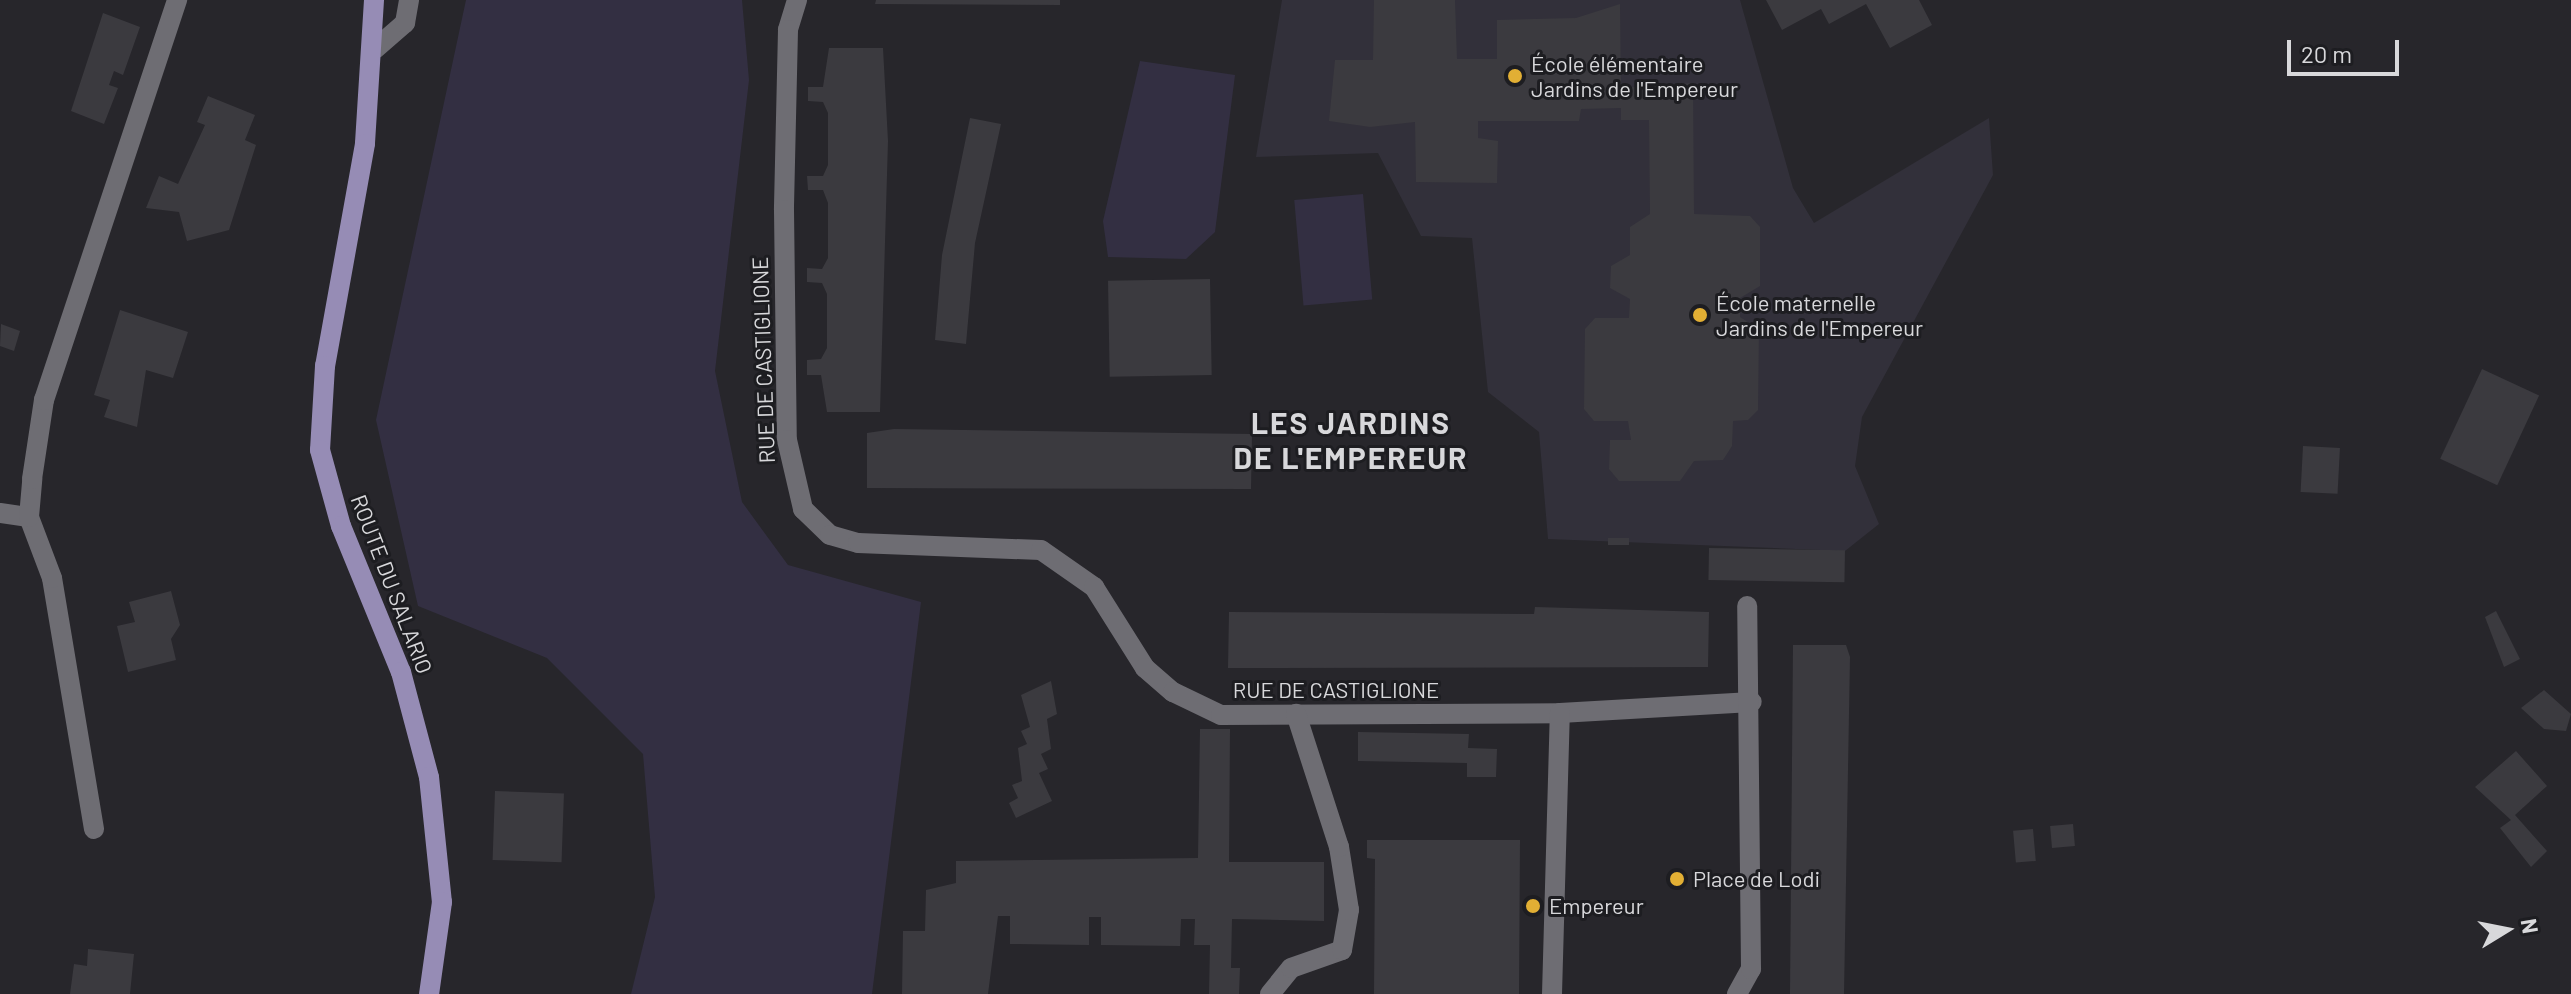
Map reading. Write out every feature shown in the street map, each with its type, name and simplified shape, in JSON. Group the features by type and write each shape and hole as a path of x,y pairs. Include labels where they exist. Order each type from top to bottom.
{"main road":[{"name":"ROUTE DU SALARIO","path":"374,0 375,49 325,366 320,450 341,526 401,672 429,777 442,902 429,994"}],"street":[{"path":"94,829 52,578 29,517 44,400 177,0"},
{"path":"375,49 405,23 409,0"},
{"name":"RUE DE CASTIGLIONE","path":"797,0 788,30 784,210 787,440 803,509 830,535 858,543 1041,550 1094,587 1145,668 1173,692 1221,715 1560,713 1752,702"},
{"path":"0,513 29,517"},
{"path":"1737,994 1751,969 1752,702 1747,606"},
{"path":"1552,994 1560,713"},
{"path":"1270,994 1291,968 1342,950 1349,910 1339,847 1296,714"}],"shaded area":[{"path":"466,0 742,0 749,80 715,371 742,502 788,565 921,602 872,994 631,994 655,897 643,754 547,658 418,606 376,420"},
{"path":"1282,0 1740,0 1793,188 1814,223 1989,118 1993,175 1862,417 1855,466 1879,524 1845,551 1548,539 1539,432 1488,392 1472,238 1421,236 1378,153 1256,157"},
{"path":"1140,61 1235,75 1215,232 1186,259 1108,257 1103,221"},
{"path":"1363,194 1372,300 1304,306 1294,200"}],"building":[{"path":"876,0 1060,0 1060,5 875,4"},
{"path":"1374,0 1455,0 1457,59 1497,59 1497,20 1576,18 1620,4 1621,88 1693,83 1694,214 1750,216 1760,227 1760,286 1740,298 1740,317 1759,329 1758,410 1748,420 1733,421 1732,446 1723,460 1694,461 1680,481 1619,481 1609,469 1610,440 1631,440 1628,421 1594,421 1584,409 1585,329 1595,318 1629,318 1630,299 1610,288 1611,266 1630,255 1630,227 1650,214 1649,120 1621,120 1621,108 1581,109 1579,121 1478,121 1478,138 1498,141 1497,183 1416,182 1415,122 1370,127 1329,121 1335,60 1373,60"},
{"path":"1766,0 1919,0 1932,25 1890,48 1866,4 1829,24 1821,9 1782,30"},
{"path":"103,13 140,27 123,75 114,71 109,85 118,88 104,124 71,111"},
{"path":"829,48 883,48 888,141 880,412 827,412 821,375 807,375 807,360 821,359 827,348 827,294 822,283 807,282 807,268 822,269 828,258 828,203 823,190 808,190 807,176 823,176 828,165 828,113 823,102 808,101 808,87 823,87"},
{"path":"208,96 255,115 245,140 256,145 229,230 187,241 179,212 146,208 159,176 178,184 205,125 197,122"},
{"path":"970,118 1001,124 975,243 966,344 935,340 942,255"},
{"path":"1210,279 1212,375 1110,377 1108,281"},
{"path":"120,310 188,332 173,378 146,370 137,427 104,417 110,400 94,395"},
{"path":"1,324 20,331 14,351 0,346"},
{"path":"2482,369 2539,396 2497,485 2440,459"},
{"path":"894,429 1252,434 1251,489 867,488 867,433"},
{"path":"2303,446 2340,448 2338,494 2301,492"},
{"path":"1608,538 1629,538 1629,545 1608,545"},
{"path":"1709,548 1845,550 1844,582 1708,580"},
{"path":"171,591 180,625 171,639 176,660 128,672 117,626 135,622 129,602"},
{"path":"1535,607 1709,612 1708,667 1228,668 1229,612 1534,614"},
{"path":"2496,611 2520,659 2504,667 2485,617"},
{"path":"1793,645 1846,645 1850,657 1844,994 1790,994"},
{"path":"1051,681 1057,714 1047,719 1051,749 1041,754 1048,769 1039,773 1052,801 1016,818 1009,803 1018,798 1012,785 1022,781 1018,748 1027,744 1021,731 1030,727 1021,695"},
{"path":"2544,690 2571,714 2566,731 2544,729 2521,708"},
{"path":"1200,729 1230,729 1229,862 1324,862 1324,921 1232,919 1231,968 1240,968 1239,994 1209,994 1210,945 1194,945 1195,919 1181,919 1180,946 1101,945 1101,917 1089,917 1089,945 1010,944 1010,916 998,916 988,994 902,994 903,931 925,931 926,890 956,883 956,861 1198,858"},
{"path":"1358,732 1469,734 1468,748 1497,749 1496,777 1467,777 1467,763 1358,761"},
{"path":"2516,751 2547,786 2515,815 2547,851 2531,867 2500,828 2511,820 2475,787"},
{"path":"495,791 564,793 562,862 493,860"},
{"path":"2073,824 2075,846 2052,848 2050,826"},
{"path":"2033,829 2036,861 2016,863 2013,831"},
{"path":"1367,840 1520,840 1519,994 1374,994 1375,859 1367,858"},
{"path":"88,949 134,954 130,994 70,994 74,964 87,966"}],"place":[{"name":"École élémentaire Jardins de l'Empereur","path":"1515,76"},
{"name":"École maternelle Jardins de l'Empereur","path":"1700,315"},
{"name":"Place de Lodi","path":"1677,879"},
{"name":"Empereur","path":"1533,906"}],"district":[{"name":"LES JARDINS DE L'EMPEREUR","path":"1351,439"}]}
